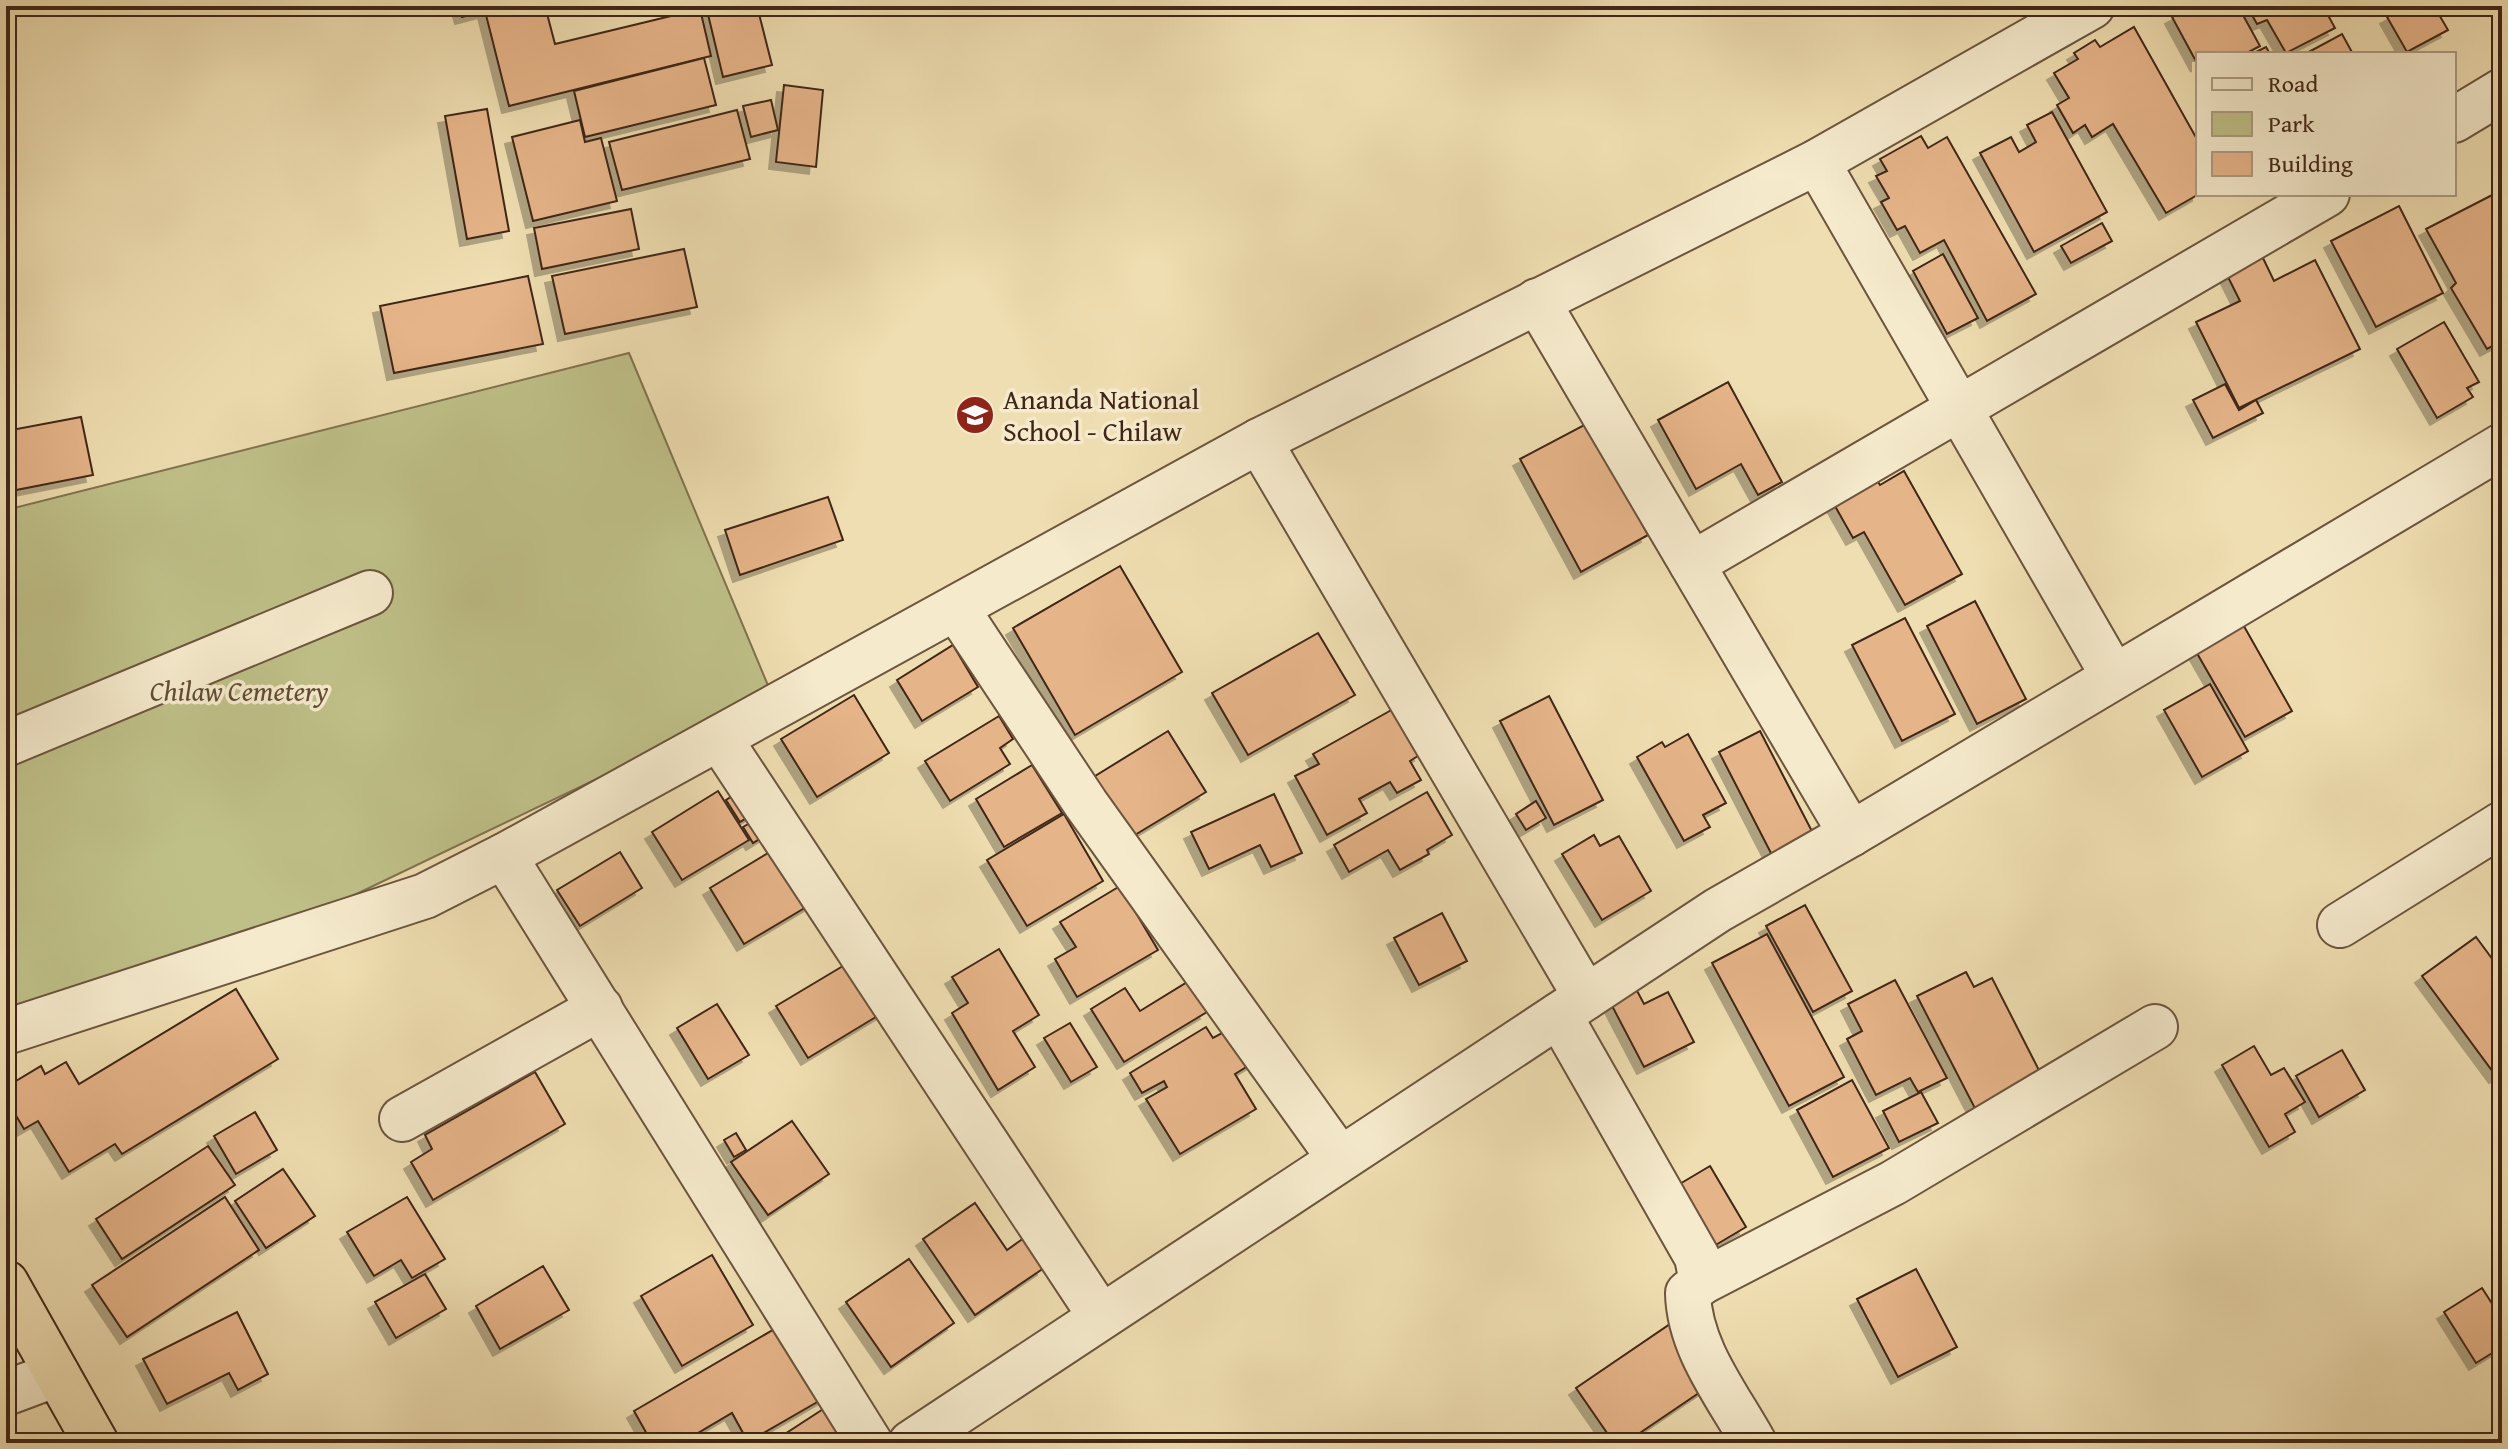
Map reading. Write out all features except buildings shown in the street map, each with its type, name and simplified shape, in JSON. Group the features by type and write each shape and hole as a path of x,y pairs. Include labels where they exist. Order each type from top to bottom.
{"highway":[{"path":"6,1283 96,1443"}],"street":[{"path":"6,1032 425,896 504,856 1259,441 1817,162 2092,6"},
{"path":"2456,119 2502,91"},
{"path":"1817,162 2114,677"},
{"path":"1692,564 2324,196"},
{"path":"1537,301 1851,834"},
{"path":"1259,441 1572,1006 1697,1257 1702,1282"},
{"path":"911,1443 1718,910 2502,446"},
{"path":"6,744 370,593"},
{"path":"956,608 1086,804 1340,1159"},
{"path":"719,738 1101,1317"},
{"path":"2340,925 2502,824"},
{"path":"504,856 870,1443"},
{"path":"402,1119 600,1008"},
{"path":"1754,1443 1695,1339 1688,1314 1688,1293 1702,1282 1893,1183 2155,1027"},
{"path":"6,1393 57,1374"}],"green space":[{"name":"Chilaw Cemetery","path":"629,353 772,695 346,899 6,1021 6,510"}],"place":[{"name":"Ananda National School - Chilaw","path":"975,415"}]}
